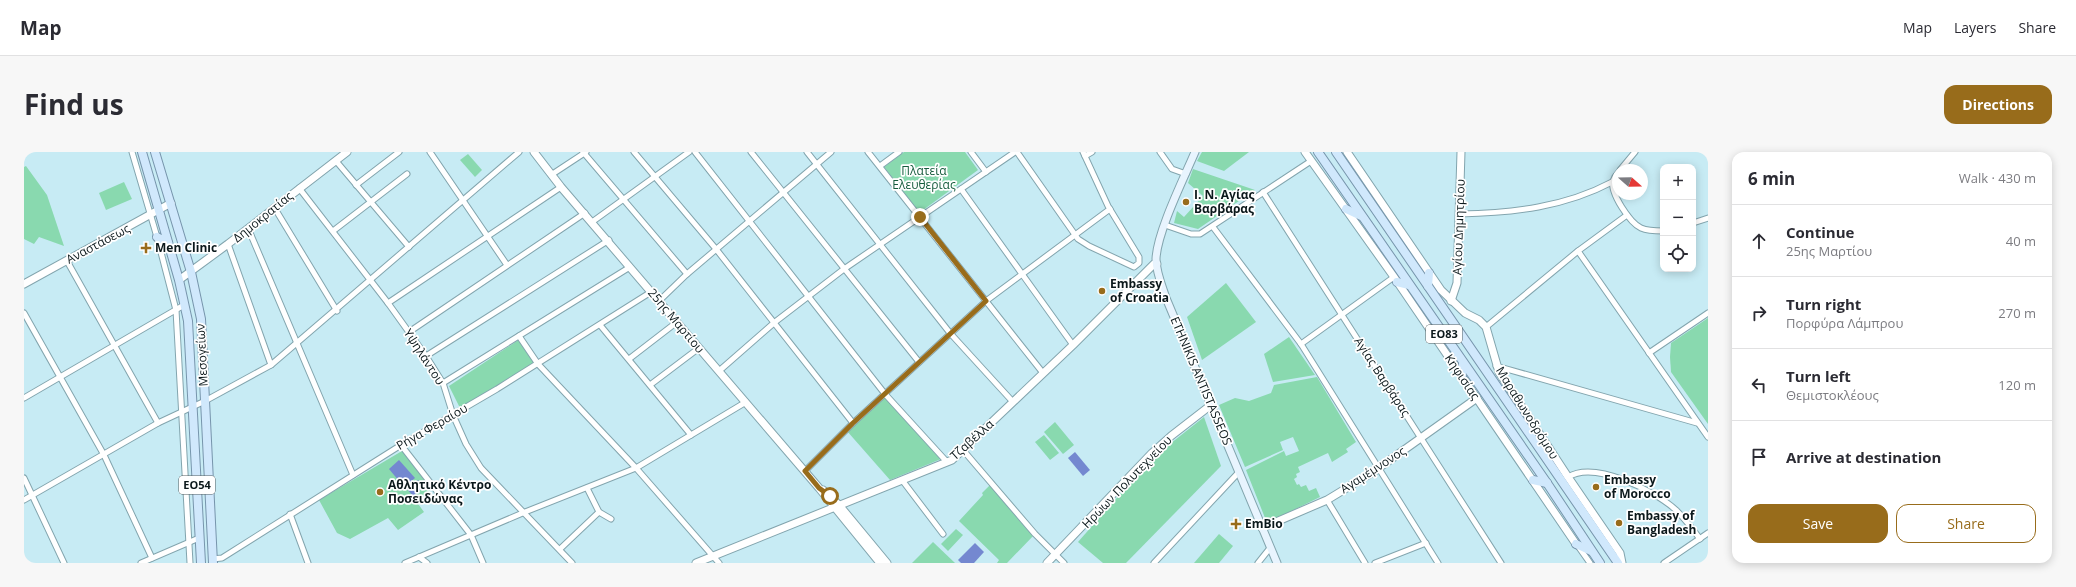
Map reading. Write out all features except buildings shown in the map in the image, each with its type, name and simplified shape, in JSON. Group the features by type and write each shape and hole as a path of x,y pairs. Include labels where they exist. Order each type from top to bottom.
{"main road":[{"name":"Μεσογείων","path":"142,152 179,280 190,344 201,563"},
{"name":"Μεσογείων","path":"155,152 191,272 201,319 212,561"},
{"name":"ETHNIKIS ANTISTASSEOS","path":"1195,152 1165,225 1157,251 1157,264 1166,298 1277,563"},
{"name":"Κηφισίας","path":"1318,152 1547,483 1600,563"},
{"name":"Κηφισίας","path":"1336,152 1618,563"},
{"path":"1346,209 1362,216"},
{"path":"157,237 168,243"},
{"path":"1428,286 1429,273"},
{"path":"1395,280 1409,285"},
{"path":"1462,377 1463,363"},
{"path":"1502,394 1510,389"},
{"path":"1533,480 1547,483"},
{"path":"1576,544 1591,551"}],"street":[{"name":"Μεσογείων","path":"132,152 151,215 176,310 190,563"},
{"name":"Δημοκρατίας","path":"179,280 347,152"},
{"path":"356,185 399,152"},
{"path":"430,152 507,265"},
{"path":"24,500 158,423 205,401 271,365 337,311 370,280 519,152"},
{"name":"25ης Μαρτίου","path":"534,152 561,187 585,213 819,488 830,496 836,506"},
{"path":"634,152 775,322 853,423"},
{"path":"592,222 690,152"},
{"path":"695,152 885,394 947,462"},
{"path":"751,152 919,362"},
{"path":"807,152 950,333 1013,402"},
{"path":"659,301 687,274 831,152"},
{"path":"868,152 1043,373"},
{"path":"880,166 899,152"},
{"path":"971,152 986,172"},
{"path":"719,371 775,322 844,269 1016,152 1075,236 1089,246 1131,267 1139,263 1139,257 1136,251 1110,209 1084,154 1092,152"},
{"path":"1160,152 1172,169 1186,174"},
{"name":"Κηφισίας","path":"1305,152 1346,209 1590,563"},
{"path":"1347,152 1429,273 1451,301 1465,313 1479,320 1486,327 1578,251 1627,215"},
{"name":"Αγίου Δημητρίου","path":"1451,301 1457,283 1462,152"},
{"path":"1625,164 1635,152"},
{"path":"551,175 584,153 622,200 687,274"},
{"path":"336,160 409,246"},
{"path":"1165,225 1196,235 1213,226 1311,161"},
{"path":"333,231 407,174"},
{"path":"1460,214 1496,213 1548,207 1601,188 1612,182"},
{"path":"388,303 561,187"},
{"name":"Υψηλάντου","path":"300,188 388,303 426,356 443,383 453,415 466,444 481,468 525,512 572,563"},
{"path":"961,189 1021,275 1073,345"},
{"name":"Αγίας Βαρβάρας","path":"1263,192 1501,563"},
{"path":"1618,200 1634,224 1642,228 1660,231"},
{"name":"Αναστάσεως","path":"24,284 171,203"},
{"path":"274,207 337,311"},
{"path":"805,471 853,423 986,301 1110,209"},
{"path":"408,332 585,213"},
{"path":"1696,222 1708,218"},
{"path":"1213,226 1301,344 1438,563"},
{"path":"248,228 296,344 353,475"},
{"path":"426,356 608,240"},
{"path":"228,244 271,365"},
{"path":"1578,251 1708,437"},
{"path":"67,261 116,345 158,423"},
{"name":"Τζαβέλλα","path":"696,563 947,462 963,450 1151,268 1157,264"},
{"path":"443,383 630,267"},
{"path":"1301,344 1395,280"},
{"name":"Ρήγα Φεραίου","path":"212,561 222,558 401,445 538,364 651,292"},
{"path":"24,398 184,305"},
{"path":"24,313 104,455 152,558"},
{"path":"1649,353 1708,313"},
{"path":"629,359 677,322"},
{"path":"600,325 690,435"},
{"name":"Μαραθωνοδρόμου","path":"1486,327 1492,342 1496,366 1568,477 1620,553 1622,563"},
{"path":"519,336 538,364 636,468 719,563"},
{"path":"650,385 699,348"},
{"path":"1496,366 1698,423"},
{"name":"Αγαμέμνονος","path":"1262,528 1327,500 1379,468 1477,398"},
{"path":"405,563 525,512 636,468 746,402"},
{"name":"Ηρώων Πολυτεχνείου","path":"1047,563 1056,556 1152,452 1170,436 1211,405"},
{"path":"401,445 471,535 483,563"},
{"path":"963,450 1056,556 1064,563"},
{"path":"1154,563 1239,472"},
{"path":"1568,477 1575,473 1603,474 1633,484 1675,509 1689,523 1700,539"},
{"path":"24,478 64,563"},
{"path":"902,480 943,534"},
{"path":"587,488 599,512 611,519"},
{"path":"1327,500 1365,563"},
{"path":"836,506 880,563"},
{"path":"836,506 887,563"},
{"path":"560,549 599,512"},
{"path":"290,514 308,563"},
{"path":"1664,563 1708,533"},
{"path":"141,563 199,538"},
{"path":"1375,563 1426,544"},
{"path":"1258,563 1270,548"},
{"path":"419,557 427,563"}],"green space":[{"name":"Πλατεία Ελευθερίας","path":"904,152 965,152 978,170 919,213 884,167"},
{"path":"1202,152 1249,152 1224,171 1197,161"},
{"path":"468,154 482,170 475,177 460,160"},
{"path":"26,166 47,195 64,246 39,237 34,244 24,239 24,167"},
{"path":"1193,169 1255,190 1198,229 1174,223 1177,211 1184,217 1203,196 1188,183"},
{"path":"124,182 132,199 106,210 99,193"},
{"path":"1226,283 1256,322 1202,360 1187,317"},
{"path":"1708,318 1708,424 1671,372 1670,357 1671,343"},
{"path":"1289,337 1315,375 1273,382 1264,354"},
{"path":"520,339 536,362 460,408 449,386"},
{"path":"1317,377 1356,442 1346,449 1348,452 1332,462 1328,453 1298,467 1300,472 1296,474 1297,477 1294,479 1297,485 1299,484 1301,487 1306,485 1309,491 1316,488 1320,497 1267,523 1246,470 1284,451 1286,456 1299,451 1293,437 1280,442 1283,450 1245,467 1219,405 1235,398 1249,401 1271,393 1274,385"},
{"path":"885,397 941,459 890,480 847,431"},
{"path":"1204,417 1221,466 1126,563 1103,563 1078,542 1151,459"},
{"path":"1055,422 1074,445 1063,454 1044,432"},
{"path":"1044,435 1059,453 1050,460 1035,442"},
{"name":"Αθλητικό Κέντρο Ποσειδώνας","path":"402,451 433,488 416,501 424,512 398,530 388,518 350,539 337,533 319,500"},
{"path":"992,483 1035,534 1007,563 997,563 999,560 959,521"},
{"path":"956,529 963,535 948,551 941,544"},
{"path":"1219,534 1233,546 1219,563 1194,563"},
{"path":"933,542 955,563 912,563"}],"water":[{"path":"1075,452 1090,470 1083,476 1068,458"},
{"path":"399,460 415,478 404,487 389,469"},
{"path":"418,480 424,487 413,496 407,489"},
{"path":"975,543 984,552 974,563 961,563 958,560"}],"place":[{"name":"Ι. Ν. Αγίας Βαρβάρας","path":"1186,202"},
{"name":"Men Clinic","path":"146,248"},
{"name":"Embassy of Croatia","path":"1102,291"},
{"name":"Embassy of Morocco","path":"1596,487"},
{"name":"Αθλητικό Κέντρο Ποσειδώνας","path":"380,492"},
{"name":"Embassy of Bangladesh","path":"1619,523"},
{"name":"EmBio","path":"1236,524"}],"route":[{"path":"830,496 819,488 805,471 853,423 986,301 920,217"}]}
